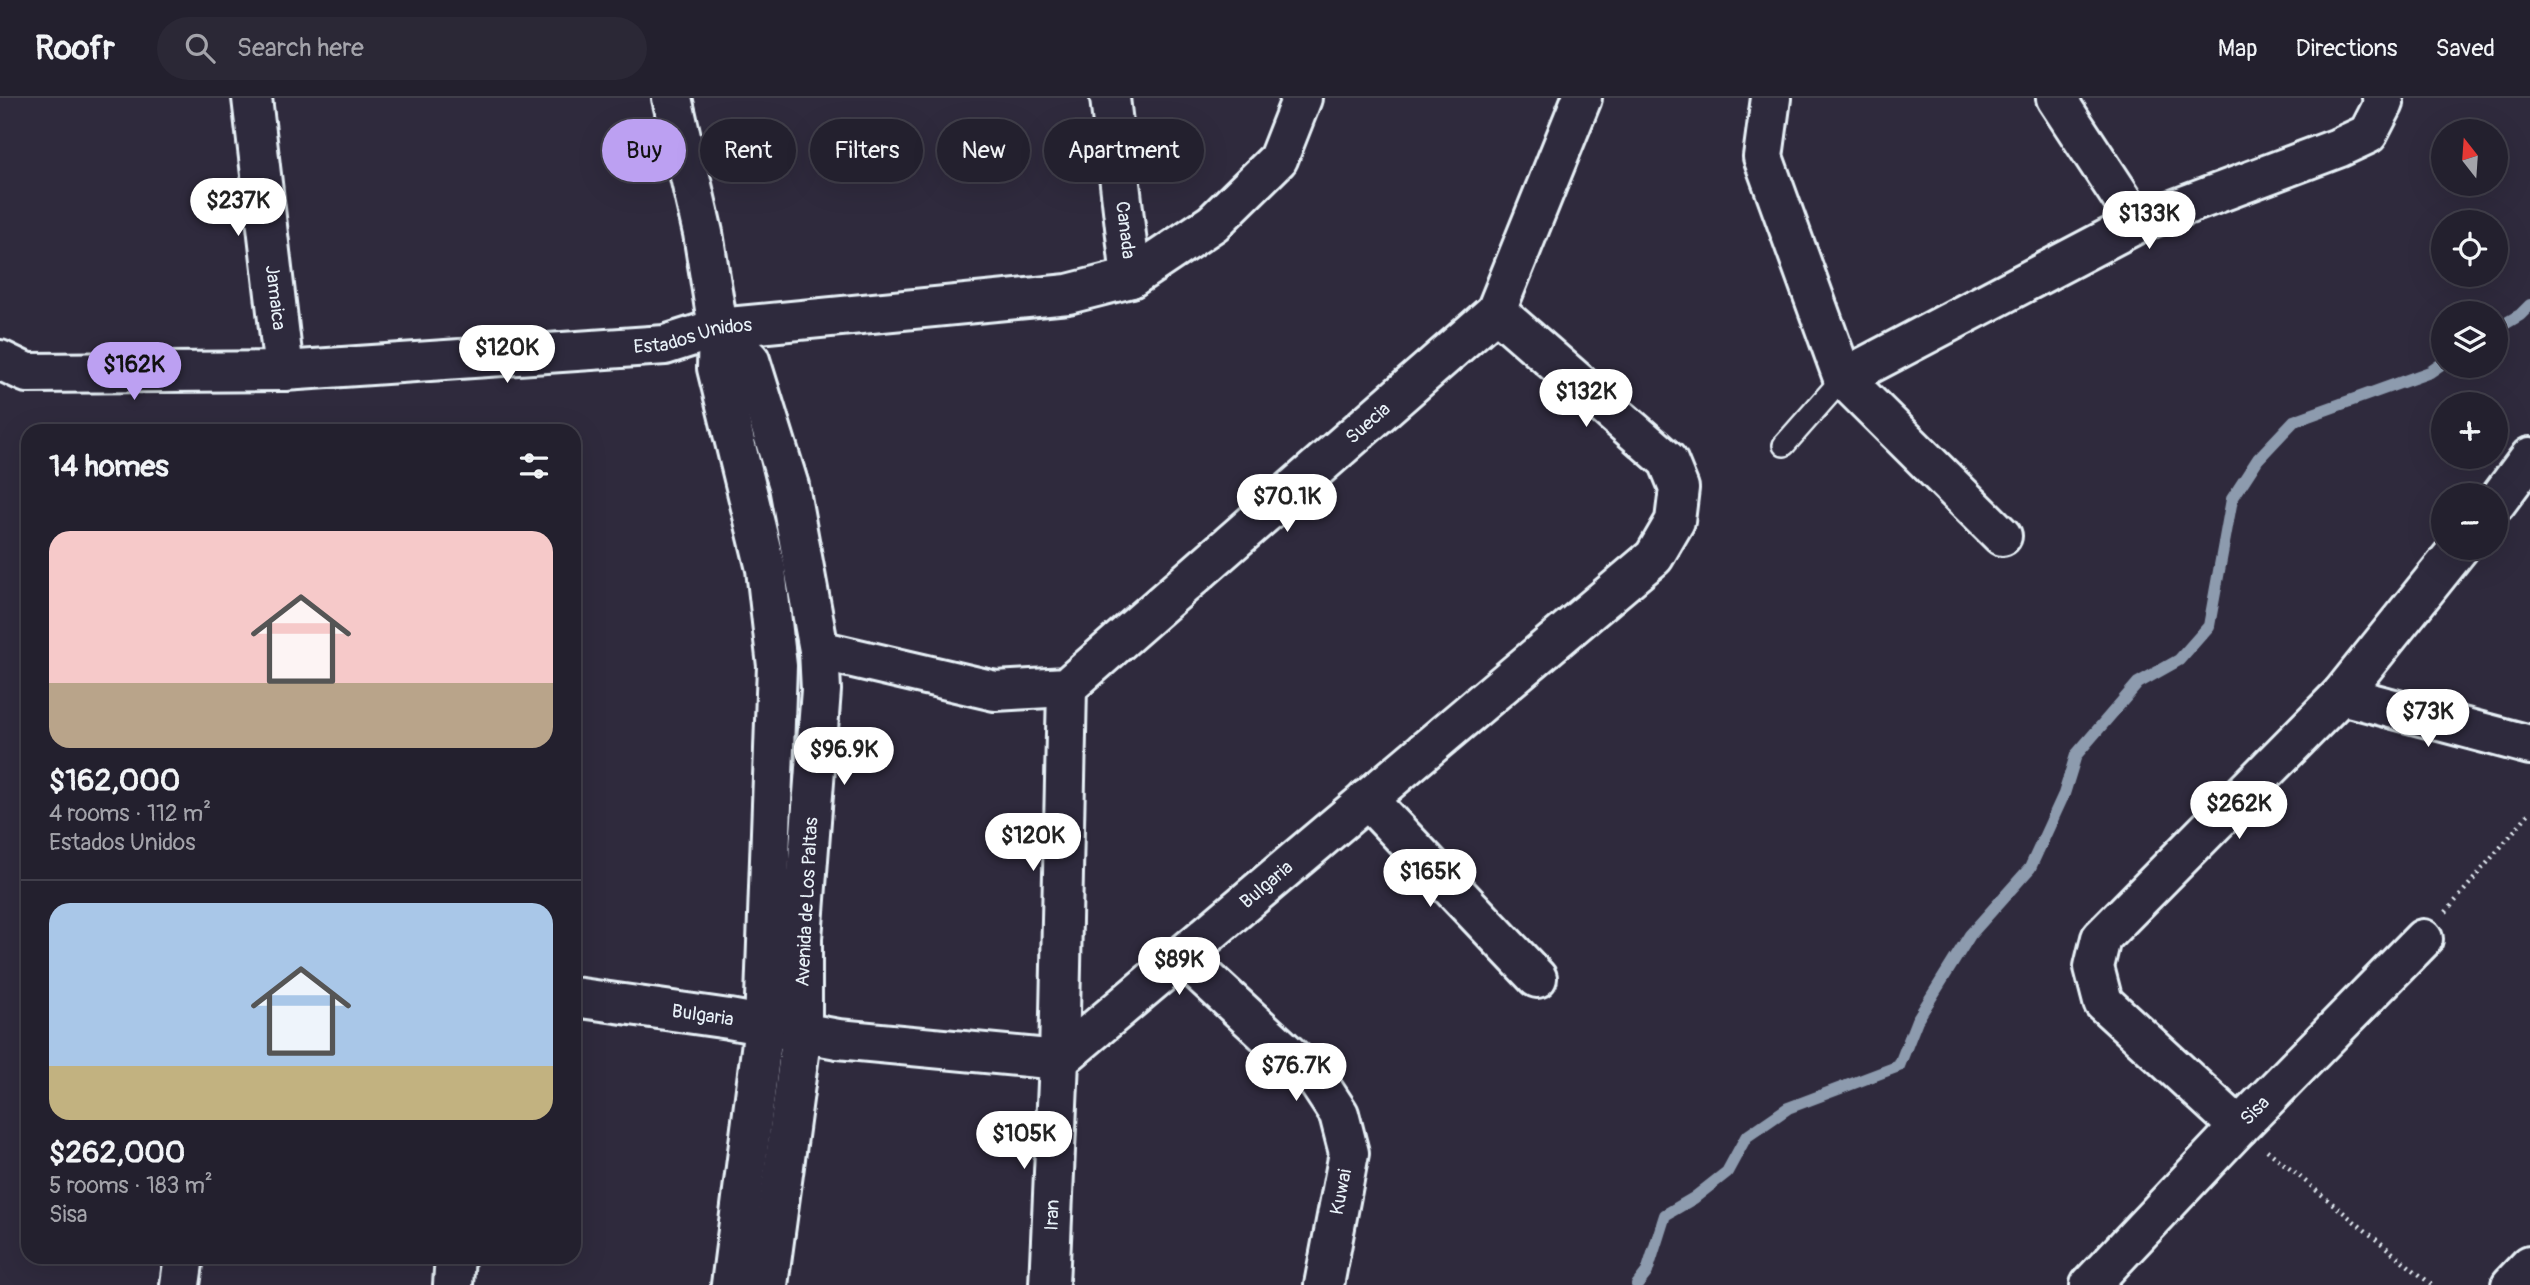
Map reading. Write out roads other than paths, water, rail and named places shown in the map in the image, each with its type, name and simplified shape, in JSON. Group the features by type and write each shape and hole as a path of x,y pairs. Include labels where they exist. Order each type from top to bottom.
{"street":[{"name":"Jamaica","path":"251,98 284,371"},
{"name":"Avenida de Los Paltas","path":"672,98 703,233 718,328 717,368 766,569 777,666 764,1026 731,1285"},
{"name":"Canada","path":"1110,98 1132,278"},
{"name":"Estados Unidos","path":"0,360 27,373 284,371 664,345 718,328 1068,294 1132,278 1213,223 1278,159 1302,98"},
{"name":"Suecia","path":"1067,687 1496,312 1582,98"},
{"path":"1771,98 1763,157 1843,377 2002,536"},
{"path":"2056,98 2138,223"},
{"path":"1843,377 2138,223 2338,148 2368,134 2384,103 2382,98"},
{"name":"Bulgaria","path":"581,998 729,1019 838,1039 1059,1060 1654,557 1675,521 1679,488 1668,461 1496,312"},
{"name":"Avenida de Los Paltas","path":"718,328 750,360 789,486 819,650 821,690 802,938 802,1032 768,1285"},
{"path":"2239,1127 2103,1002 2094,967 2101,938 2340,695 2449,560"},
{"path":"819,650 995,691 1067,687"},
{"name":"Iran","path":"1049,1285 1059,1060 1067,687"},
{"path":"2340,695 2530,746"},
{"path":"1367,799 1537,978"},
{"name":"Sisa","path":"2090,1285 2239,1127 2423,939"},
{"name":"Kuwai","path":"1182,956 1318,1082 1339,1114 1349,1153 1324,1285"},
{"path":"180,1285 183,1264"},
{"path":"453,1285 454,1264"},
{"path":"2511,1285 2530,1265"}],"lane":[{"path":"1784,445 1843,377"}],"waterway":[{"path":"2508,322 2530,305"},
{"path":"1637,1285 1647,1272 1665,1215 1694,1198 1727,1172 1746,1137 1788,1108 1899,1066 1917,1020 1970,935 2030,868 2064,794 2076,755 2138,683 2179,660 2209,626 2232,499 2258,459 2294,421 2431,371"}]}
